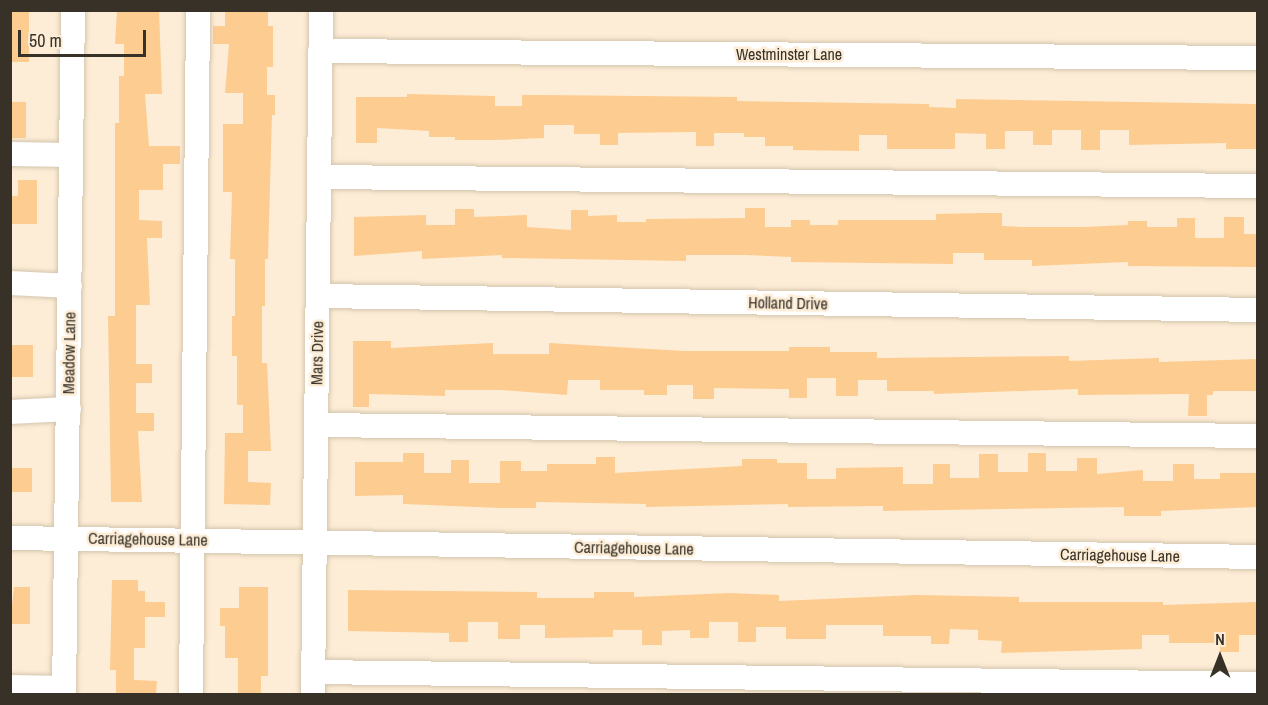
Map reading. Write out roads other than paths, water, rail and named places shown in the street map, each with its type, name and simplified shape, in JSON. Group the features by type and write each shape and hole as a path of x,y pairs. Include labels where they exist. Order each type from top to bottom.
{"street":[{"name":"Meadow Lane","path":"64,691 73,10"},
{"path":"191,694 198,10"},
{"name":"Mars Drive","path":"313,683 321,10"},
{"name":"Westminster Lane","path":"320,51 1257,58"},
{"path":"10,154 71,155"},
{"path":"319,177 1257,186"},
{"path":"10,283 70,286"},
{"name":"Holland Drive","path":"318,296 1257,309"},
{"path":"10,412 69,409"},
{"path":"316,425 1257,436"},
{"name":"Carriagehouse Lane","path":"10,538 1257,557"},
{"path":"313,683 1257,684"},
{"path":"10,687 64,691"}]}
